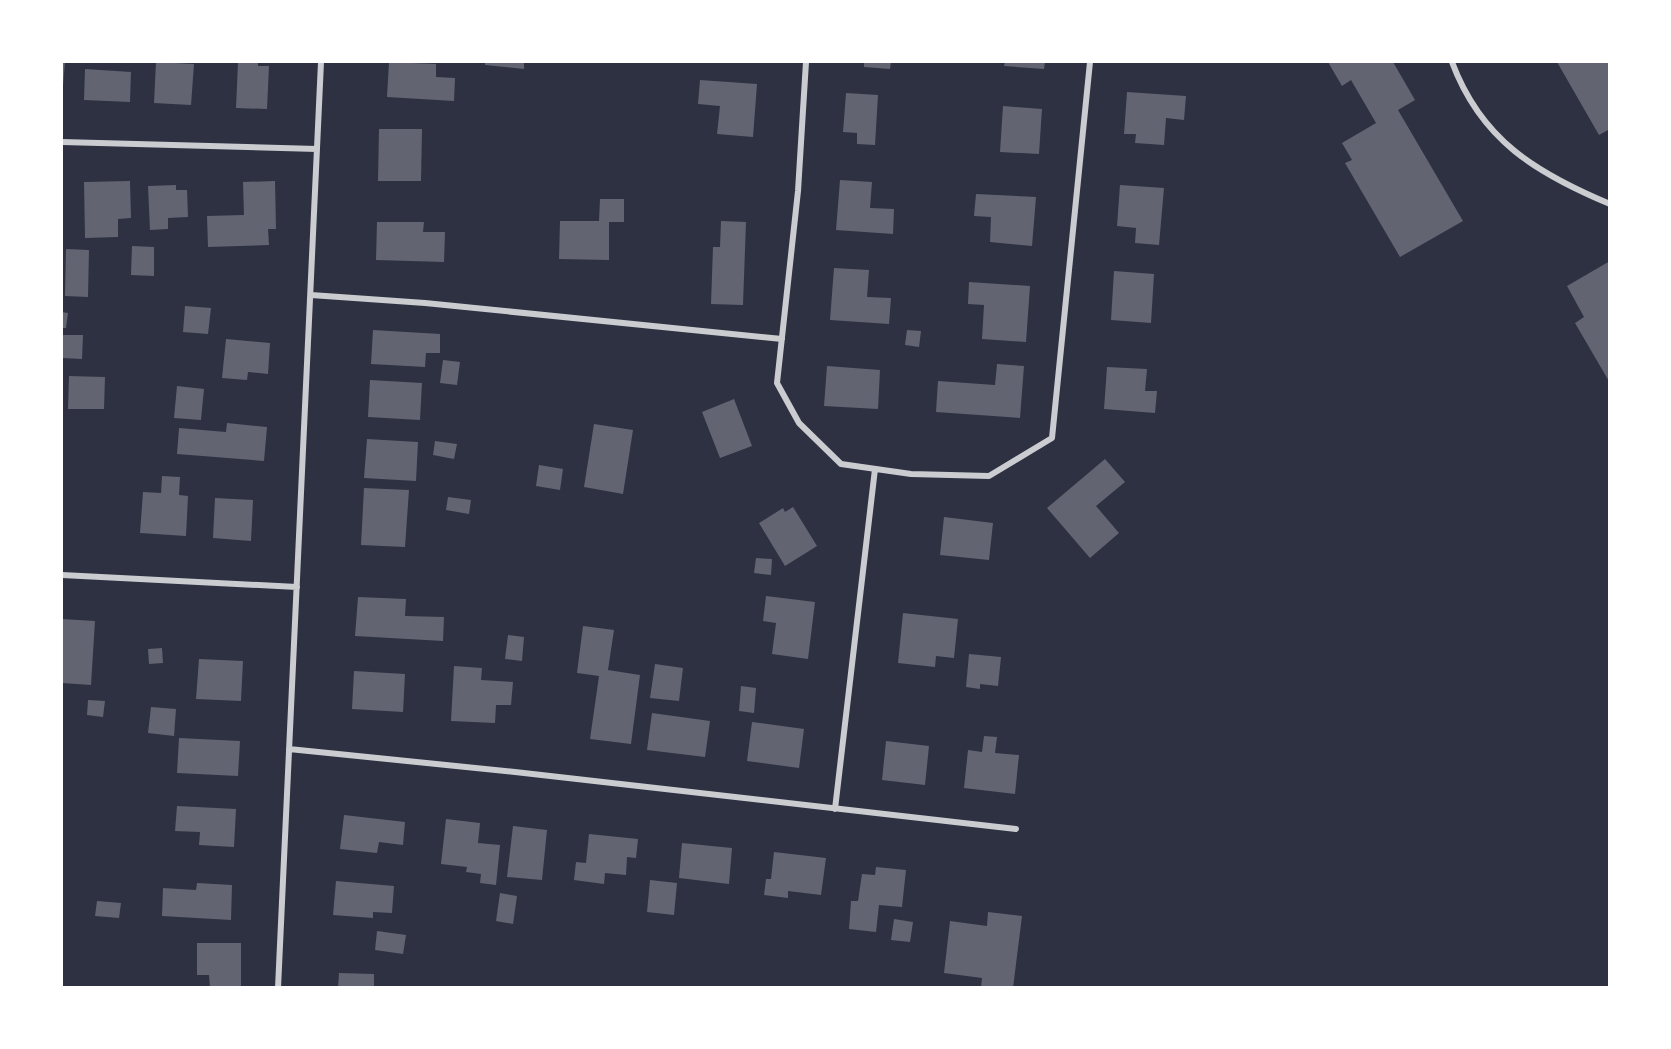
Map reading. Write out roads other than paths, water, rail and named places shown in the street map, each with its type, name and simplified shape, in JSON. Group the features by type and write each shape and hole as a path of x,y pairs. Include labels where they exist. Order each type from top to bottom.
{"street":[{"path":"278,987 321,62"},
{"path":"806,62 798,191 777,383 799,423 841,464 911,474 989,476 1052,438 1090,62"},
{"path":"1452,62 1475,109 1495,134 1520,157 1550,176 1610,204"},
{"path":"62,142 317,149"},
{"path":"311,295 425,303 782,339"},
{"path":"835,809 875,469"},
{"path":"62,575 297,587"},
{"path":"289,749 1016,829"}]}
